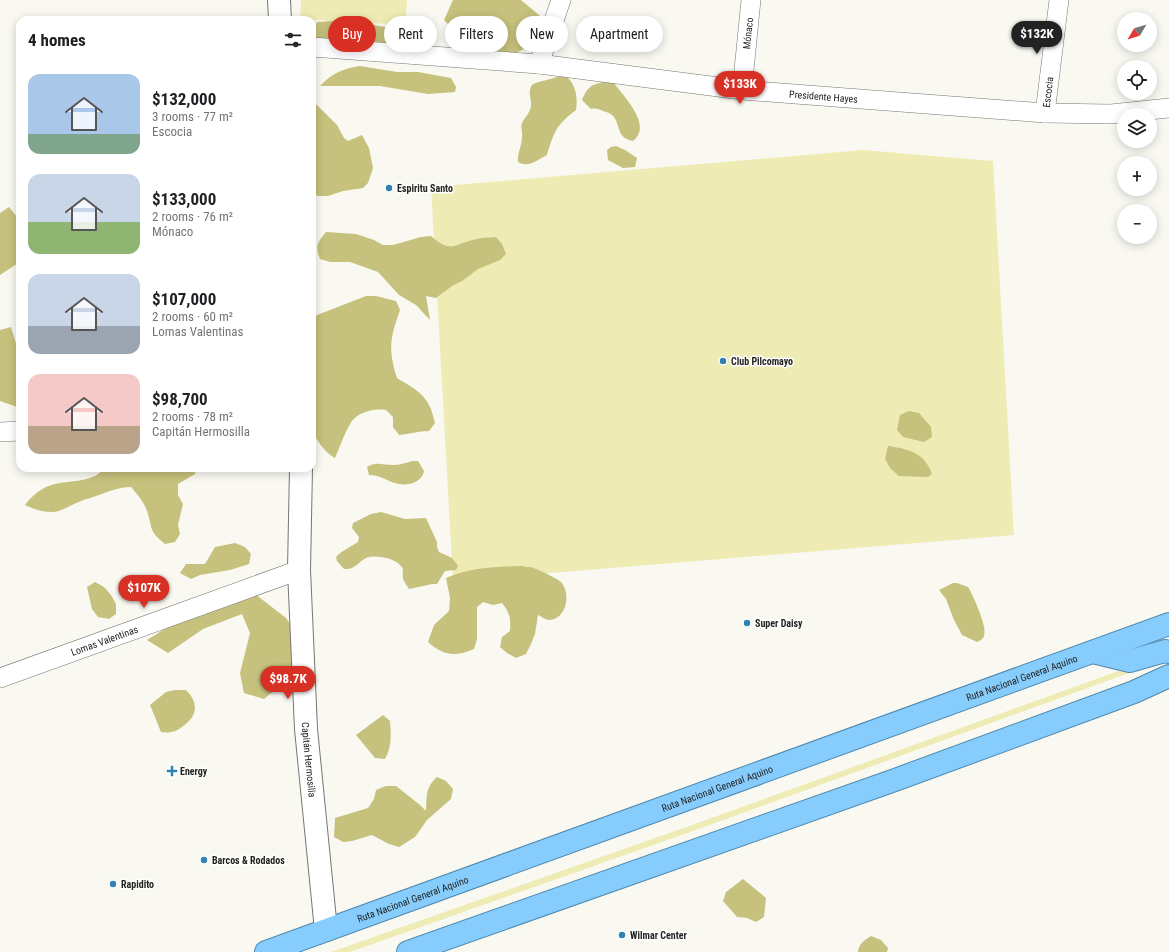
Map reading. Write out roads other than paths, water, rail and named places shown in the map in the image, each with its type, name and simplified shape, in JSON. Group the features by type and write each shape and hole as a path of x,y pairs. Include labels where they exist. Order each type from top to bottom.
{"highway":[{"name":"Ruta Nacional General Aquino","path":"266,952 1169,624"},
{"path":"1093,652 1130,661 1165,651 1169,652"},
{"path":"408,952 903,778 1134,692 1169,676"}],"street":[{"path":"280,0 280,16"},
{"path":"539,64 561,0"},
{"name":"Mónaco","path":"742,90 751,0"},
{"name":"Escocia","path":"1045,113 1059,0"},
{"name":"Presidente Hayes","path":"316,47 539,64 742,90 1045,113 1112,114 1169,108"},
{"path":"0,432 16,431"},
{"name":"Capitán Hermosilla","path":"301,472 299,570 306,729 326,930"},
{"name":"Lomas Valentinas","path":"0,678 299,570"}],"place":[{"name":"Espiritu Santo","path":"389,188"},
{"name":"Club Pilcomayo","path":"723,361"},
{"name":"Super Daisy","path":"747,623"},
{"name":"Energy","path":"172,771"},
{"name":"Barcos & Rodados","path":"204,860"},
{"name":"Rapidito","path":"113,884"},
{"name":"Wilmar Center","path":"622,935"}]}
